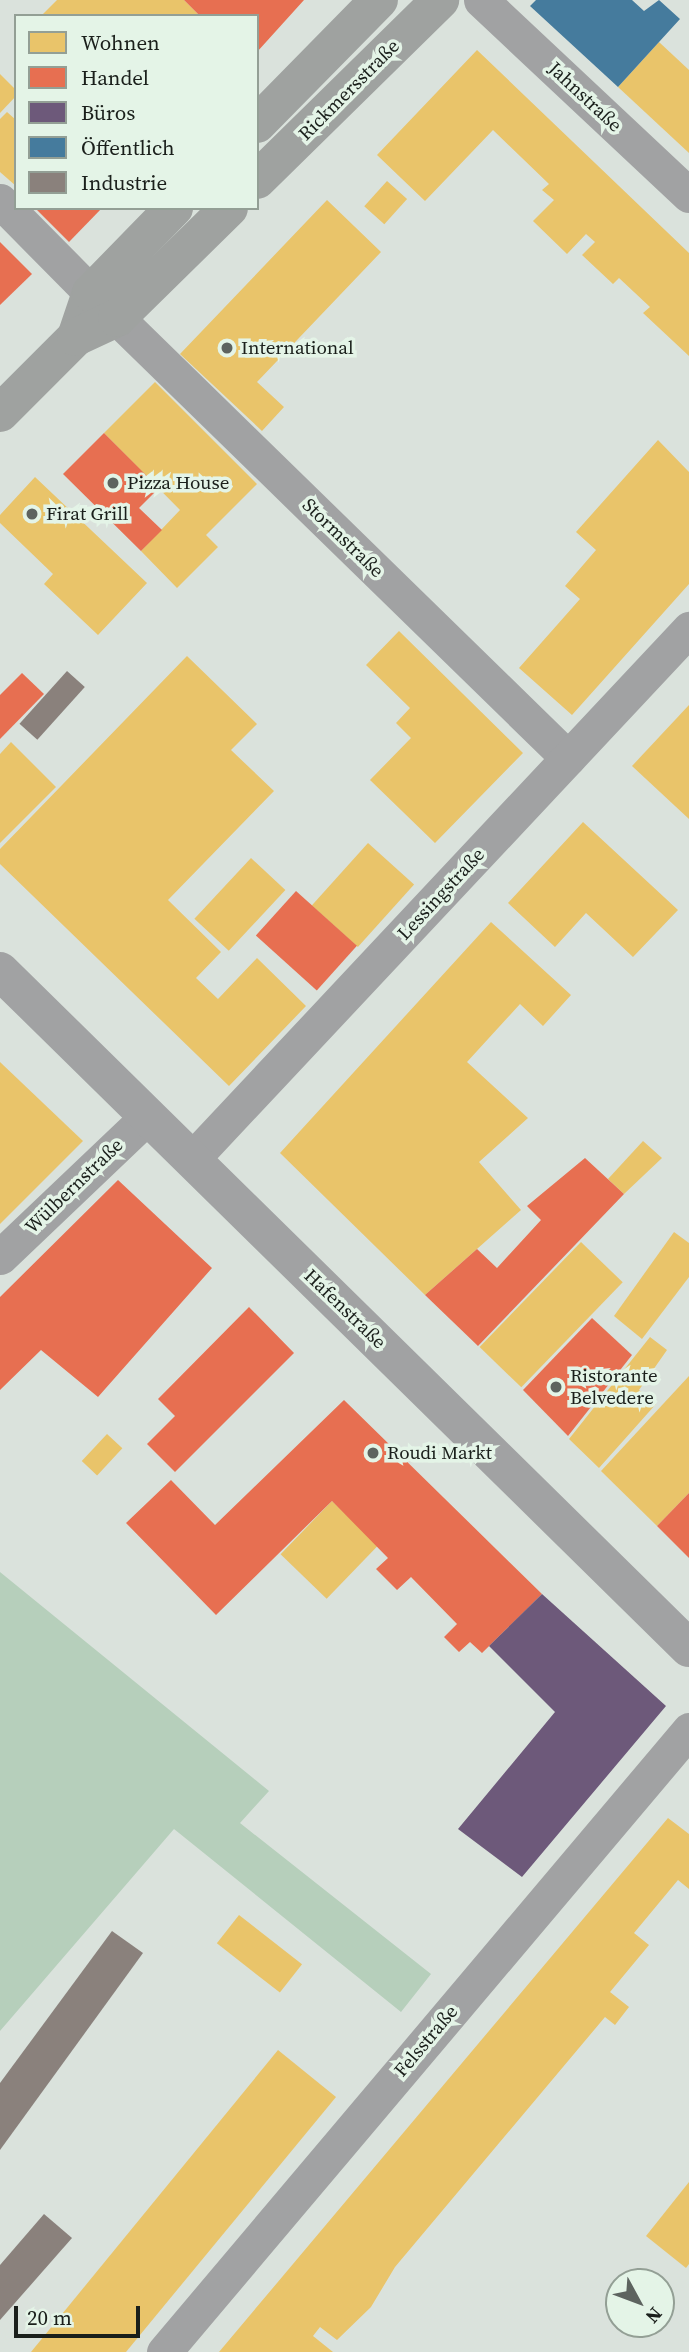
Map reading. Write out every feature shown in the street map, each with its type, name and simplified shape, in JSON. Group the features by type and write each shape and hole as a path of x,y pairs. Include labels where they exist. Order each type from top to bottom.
{"main road":[{"path":"259,122 379,0"},
{"name":"Rickmersstraße","path":"259,178 440,0"},
{"path":"0,413 104,305 173,210"},
{"path":"104,305 226,210"}],"street":[{"name":"Jahnstraße","path":"481,0 689,195"},
{"name":"Stormstraße","path":"0,201 568,758"},
{"name":"Lessingstraße","path":"192,1159 689,629"},
{"name":"Hafenstraße","path":"0,971 689,1648"},
{"name":"Wülbernstraße","path":"0,1257 148,1116"},
{"name":"Felsstraße","path":"164,2352 689,1730"}],"green space":[{"path":"0,1572 269,1791 240,1823 431,1974 401,2012 174,1829 0,2031"}],"building: Wohnen":[{"path":"57,0 184,0 198,14 43,14"},
{"path":"659,42 689,70 689,153 618,87"},
{"path":"477,50 689,253 689,356 643,313 650,307 619,278 613,284 582,255 595,242 586,234 567,254 533,221 554,200 542,190 549,184 493,130 425,201 377,155"},
{"path":"0,74 14,88 14,98 0,113"},
{"path":"7,112 14,118 14,184 0,172 0,119"},
{"path":"387,181 407,199 384,224 364,206"},
{"path":"327,200 381,252 257,382 284,407 262,431 180,354"},
{"path":"155,382 257,484 206,535 218,547 177,588 141,551 180,510 104,433"},
{"path":"658,440 689,472 689,584 572,715 519,668 580,599 565,586 596,550 576,532"},
{"path":"35,477 147,583 98,635 44,584 53,574 0,523 0,515"},
{"path":"399,631 523,753 435,843 370,780 411,738 396,723 410,708 366,665"},
{"path":"187,656 257,724 231,750 274,791 168,900 221,952 196,978 218,999 257,958 306,1006 229,1086 0,864 0,849"},
{"path":"689,705 689,819 632,766"},
{"path":"11,742 56,787 0,843 0,754"},
{"path":"583,822 678,910 633,957 586,913 555,947 508,903"},
{"path":"368,843 414,884 358,947 312,905"},
{"path":"251,858 285,890 229,951 194,919"},
{"path":"491,922 571,995 543,1026 520,1004 467,1062 528,1118 479,1162 521,1210 425,1295 280,1153"},
{"path":"0,1062 83,1141 0,1224"},
{"path":"643,1141 662,1158 624,1194 608,1179"},
{"path":"674,1232 689,1243 689,1277 642,1339 614,1316"},
{"path":"581,1242 623,1282 521,1387 480,1347"},
{"path":"650,1337 667,1350 639,1390 656,1404 599,1468 569,1439"},
{"path":"689,1376 689,1493 657,1526 601,1471"},
{"path":"107,1434 122,1448 97,1475 82,1461"},
{"path":"332,1501 378,1545 327,1599 281,1554"},
{"path":"668,1818 689,1834 689,1889 678,1880 634,1933 649,1945 610,1992 629,2007 615,2025 605,2017 395,2267 371,2307 337,2340 320,2327 313,2336 333,2352 219,2352"},
{"path":"239,1915 302,1964 280,1993 217,1943"},
{"path":"278,2050 336,2097 126,2352 31,2352"},
{"path":"689,2182 689,2264 686,2268 646,2236"}],"building: Handel":[{"path":"184,0 304,0 259,50 259,14 198,14"},
{"path":"37,210 100,210 69,242"},
{"path":"0,242 32,274 0,305"},
{"path":"104,433 159,488 139,508 162,530 141,551 63,474"},
{"path":"22,673 44,694 0,739 0,695"},
{"path":"296,891 357,946 317,990 256,936"},
{"path":"585,1158 624,1194 478,1346 425,1295 477,1249 497,1268 541,1220 527,1206"},
{"path":"118,1180 212,1268 98,1397 41,1350 0,1390 0,1297"},
{"path":"249,1307 294,1353 175,1472 147,1444 175,1416 158,1399"},
{"path":"592,1318 632,1355 568,1436 523,1390"},
{"path":"344,1400 542,1594 482,1653 470,1642 459,1652 444,1637 457,1624 411,1577 397,1590 376,1569 388,1558 332,1501 216,1615 126,1523 171,1480 215,1525"},
{"path":"689,1493 689,1558 657,1526"}],"building: Büros":[{"path":"542,1594 666,1706 522,1877 458,1829 555,1712 489,1646"}],"building: Öffentlich":[{"path":"536,0 632,0 644,11 659,0 680,19 618,87 530,6"}],"building: Industrie":[{"path":"67,671 85,687 37,740 19,724"},
{"path":"112,1931 143,1953 0,2150 0,2083"},
{"path":"44,2214 72,2238 0,2320 0,2265"}],"place":[{"name":"International","path":"227,348"},
{"name":"Pizza House","path":"113,483"},
{"name":"Firat Grill","path":"32,514"},
{"name":"Ristorante Belvedere","path":"556,1387"},
{"name":"Roudi Markt","path":"373,1453"}]}
